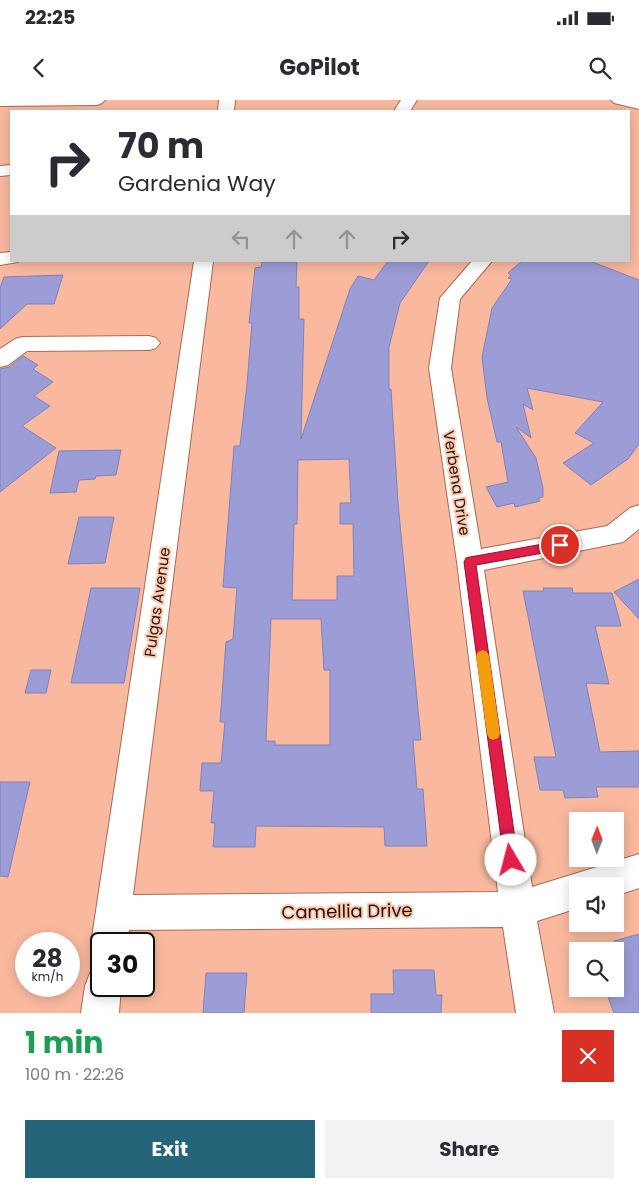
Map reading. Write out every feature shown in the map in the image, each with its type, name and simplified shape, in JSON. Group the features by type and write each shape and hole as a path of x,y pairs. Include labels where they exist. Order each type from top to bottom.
{"street":[{"path":"0,101 97,100"},
{"name":"Pulgas Avenue","path":"112,928 204,262"},
{"name":"Verbena Drive","path":"482,262 450,298 440,368 470,562 518,909 535,1013"},
{"path":"0,360 22,344 149,343"},
{"path":"470,562 614,535 639,515"},
{"path":"622,877 639,872"},
{"name":"Camellia Drive","path":"112,928 157,913 518,909 569,893"},
{"path":"100,1013 102,997"}],"building":[{"path":"262,262 297,262 296,287 299,287 299,319 304,319 301,439 350,289 358,276 374,280 387,262 428,262 400,303 389,347 389,389 391,389 398,503 421,740 413,740 417,789 423,789 427,846 385,846 384,827 256,826 255,847 213,847 215,823 211,823 214,791 200,791 202,763 221,763 225,722 220,722 226,642 233,639 237,588 223,587 234,446 240,446 247,384 252,323 249,323 255,268 261,267","holes":["349,459 351,503 340,503 340,524 353,524 354,576 337,576 337,600 292,600 294,524 297,524 298,460","271,619 321,619 324,670 330,670 330,745 275,745 275,741 266,741"]},
{"path":"521,262 593,262 639,280 639,444 628,459 591,485 563,463 594,443 575,433 603,402 527,388 533,410 523,404 531,438 516,427 536,458 543,488 543,497 538,498 540,501 515,507 514,503 497,507 486,487 508,482 501,442 497,442 487,398 482,357 492,308 512,279 508,278 511,275 508,273"},
{"path":"63,275 54,304 27,304 0,329 0,288 4,277"},
{"path":"23,356 38,365 33,369 53,382 34,396 50,406 22,426 56,448 0,492 0,369 9,367"},
{"path":"121,450 116,475 96,476 95,479 79,480 76,492 50,493 59,451"},
{"path":"79,517 114,517 105,563 68,564"},
{"path":"639,579 639,619 614,592"},
{"path":"91,588 140,588 124,683 71,683"},
{"path":"543,588 572,588 573,593 612,593 621,626 595,626 609,684 586,683 600,752 639,751 639,787 596,787 598,797 565,798 563,790 540,790 534,757 556,757 523,591 544,591"},
{"path":"31,670 51,670 46,693 25,693"},
{"path":"0,782 30,782 8,877 0,876"},
{"path":"639,934 639,1013 614,1013 608,997 624,997 624,942 614,941"},
{"path":"393,970 434,970 436,995 442,995 441,1013 371,1013 371,994 394,994"},
{"path":"206,973 247,973 244,1013 203,1013"}],"slow traffic":[{"path":"483,656 493,734"}],"route":[{"path":"511,860 470,562 560,545"}]}
